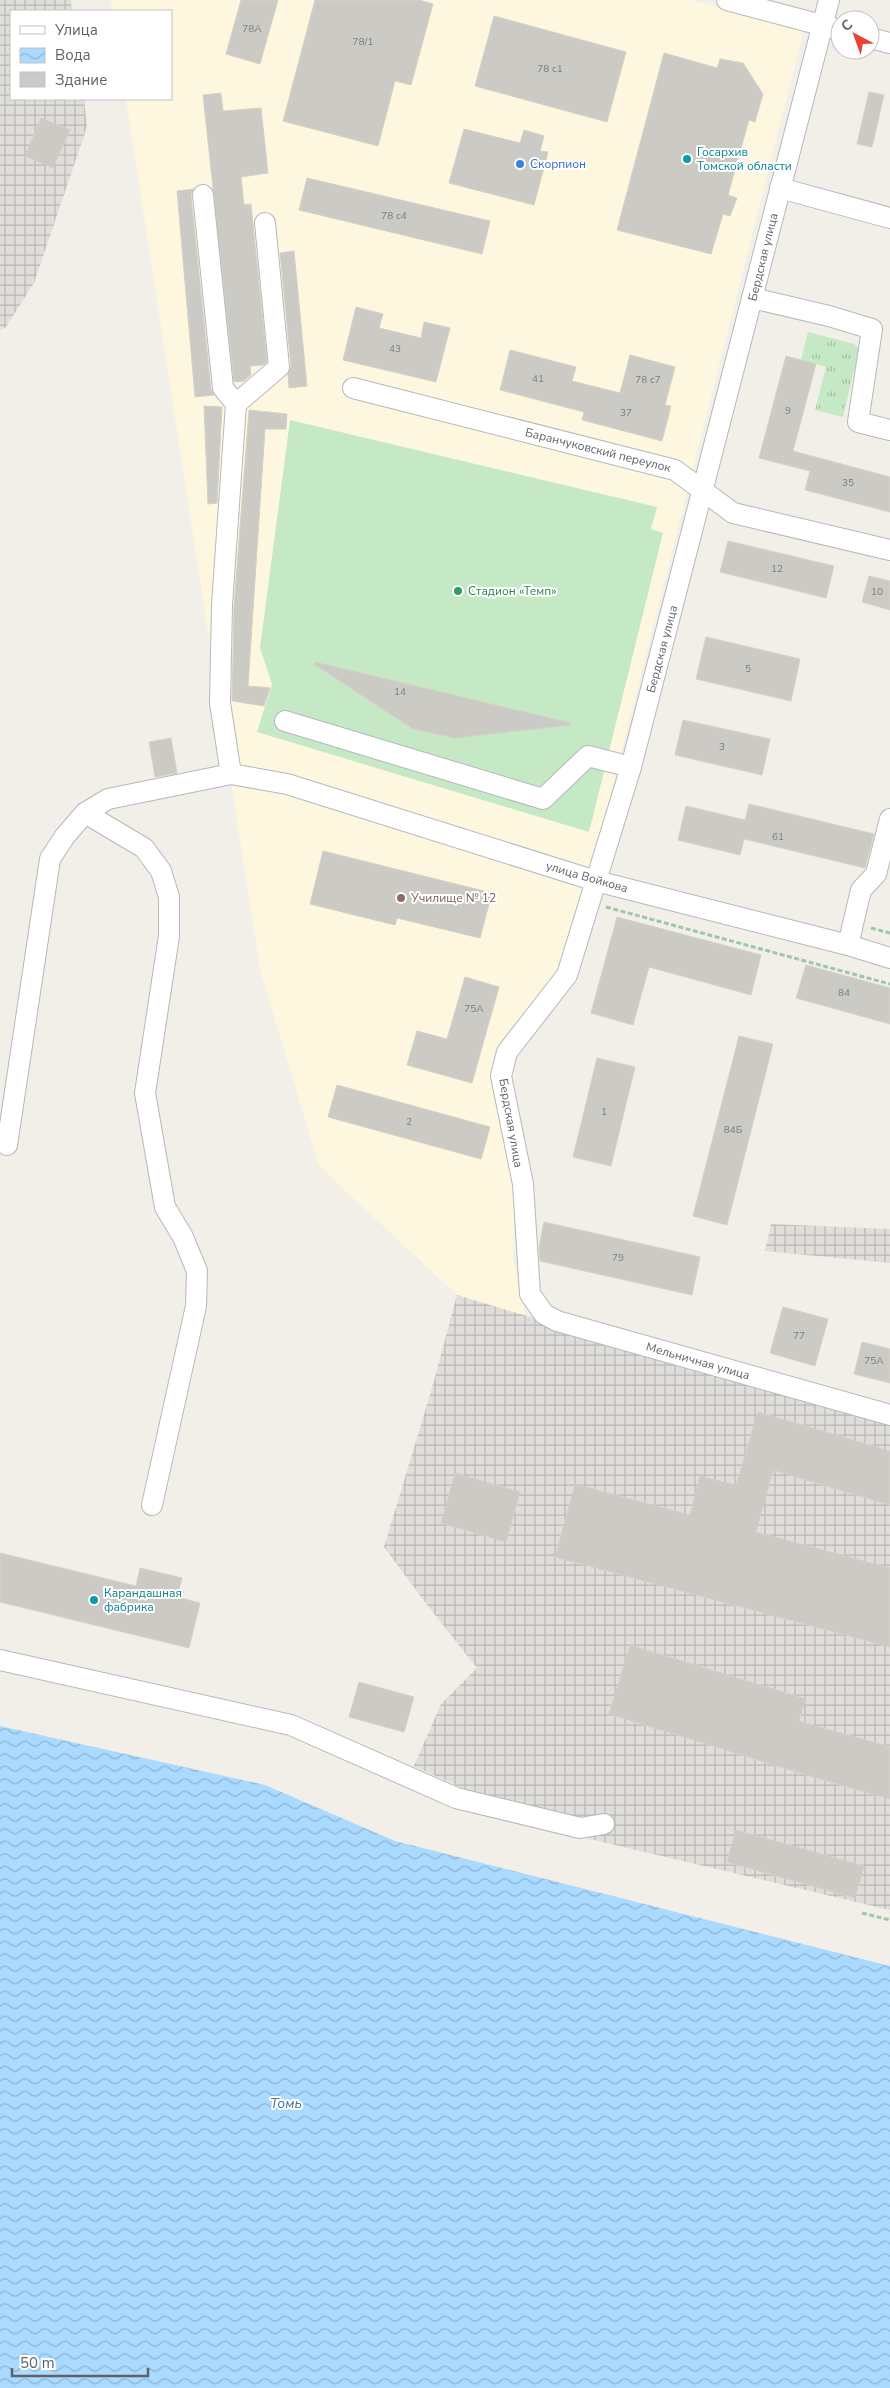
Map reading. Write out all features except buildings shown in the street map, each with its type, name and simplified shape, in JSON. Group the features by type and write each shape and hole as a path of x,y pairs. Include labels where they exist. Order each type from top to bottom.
{"street":[{"path":"727,0 830,28"},
{"name":"Бердская улица","path":"828,0 830,19"},
{"name":"Бердская улица","path":"528,1282 523,1184 502,1076 507,1052 568,975 588,903 631,767 780,188 830,31"},
{"path":"780,188 890,218"},
{"path":"8,1145 50,859 65,836 85,813 108,798 231,774 220,693 222,606 236,404 223,388 203,195"},
{"path":"236,404 279,367 265,223"},
{"path":"752,298 829,316 872,329 858,422 890,430"},
{"name":"Баранчуковский переулок","path":"353,388 675,470 733,513 890,550"},
{"path":"285,721 543,799 588,756 631,767"},
{"name":"улица Войкова","path":"231,774 287,784 596,881 848,945 890,958"},
{"path":"85,813 144,848 161,871 169,897 169,936 145,1093 165,1207 183,1237 197,1271 196,1306 152,1505"},
{"path":"848,945 861,890 876,874 890,819"},
{"name":"Мельничная улица","path":"528,1282 530,1294 536,1305 544,1314 557,1321 890,1415"},
{"path":"0,1660 290,1725 456,1798 580,1828 604,1824"}],"path":[{"path":"588,903 890,984"},
{"path":"862,1913 890,1920"}],"shaded area":[{"path":"0,0 71,0 72,10 10,10 10,100 84,100 87,127 34,283 6,327 0,330"},
{"path":"111,0 691,0 804,30 592,868 582,890 561,972 492,1073 492,1088 502,1118 516,1192 513,1260 526,1316 457,1295 319,1166 260,969 126,100 172,100 172,10 112,10"},
{"path":"771,1224 890,1229 890,1263 765,1251"},
{"path":"457,1295 890,1425 890,1910 556,1831 414,1766 441,1704 477,1668 384,1547 432,1388"}],"green space":[{"path":"808,332 854,344 859,349 843,417 815,410 826,367 801,360"},
{"name":"Стадион «Темп»","path":"290,420 657,507 651,529 663,533 589,832 257,732 272,684 260,648"}],"water":[{"name":"Томь","path":"0,1726 265,1785 395,1841 890,1966 890,2388 0,2388"}],"place":[{"name":"Госархив Томской области","path":"687,159"},
{"name":"Скорпион","path":"520,164"},
{"name":"Стадион «Темп»","path":"458,591"},
{"name":"Училище № 12","path":"401,898"},
{"name":"Карандашная фабрика","path":"94,1600"}]}
